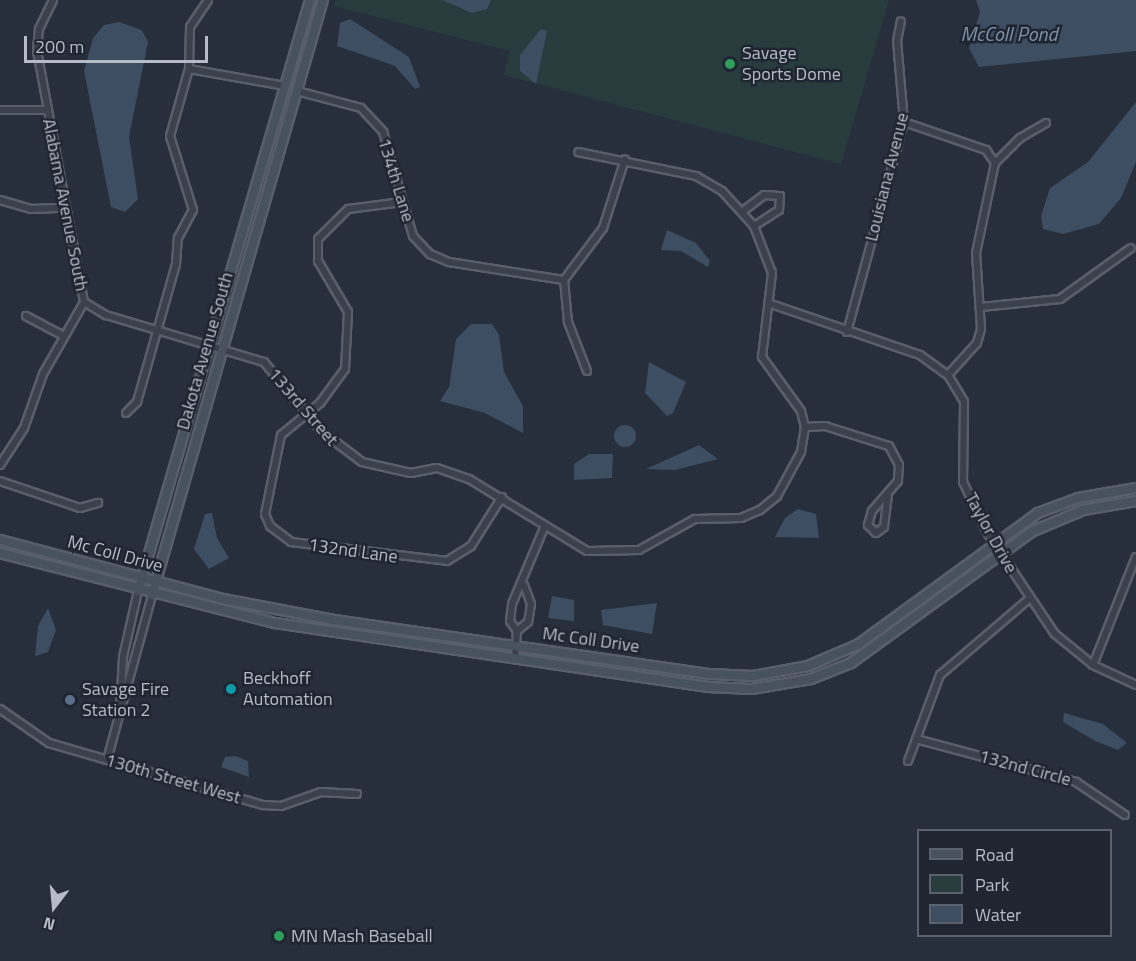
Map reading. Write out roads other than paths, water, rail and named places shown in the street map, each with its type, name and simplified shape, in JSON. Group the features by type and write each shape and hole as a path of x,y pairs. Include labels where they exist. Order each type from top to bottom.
{"main road":[{"name":"Dakota Avenue South","path":"138,591 211,347 310,0"},
{"name":"Dakota Avenue South","path":"152,595 323,0"},
{"name":"Mc Coll Drive","path":"0,540 157,583 334,620 710,674 793,670 859,644 993,541 1064,502 1136,488"},
{"name":"Mc Coll Drive","path":"0,553 152,595 294,626 708,687 794,683 838,669 877,648 1000,552 1067,515 1136,501"}],"street":[{"name":"Alabama Avenue South","path":"0,465 24,428 43,374 84,302 64,208 37,40 53,0"},
{"path":"126,413 137,402 158,331 178,238 193,210 170,144 189,69 190,27 208,0"},
{"name":"Louisiana Avenue","path":"846,333 904,122 897,41 901,21"},
{"path":"189,69 285,86"},
{"name":"134th Lane","path":"297,91 361,108 383,132 413,236 430,254 449,262 564,280"},
{"path":"0,110 47,110"},
{"path":"904,122 986,150 995,163"},
{"path":"948,375 977,343 981,307 976,254 995,163 1020,138 1046,123"},
{"path":"578,152 624,159 696,176 743,211 754,226 772,273 771,304 762,357 801,411 805,427 825,426 889,446 899,465 898,481 888,496 872,511 868,525 876,533 884,527 888,496"},
{"path":"587,371 568,322 564,280 603,228 624,159"},
{"path":"743,211 765,195 780,196 779,210 754,226"},
{"path":"0,200 31,209 64,208"},
{"name":"132nd Lane","path":"402,202 348,209 318,239 318,261 348,312 350,338 336,386 281,435 266,494 270,526 291,542 447,561 471,546 502,497"},
{"path":"981,307 1060,299 1131,248"},
{"name":"133rd Street","path":"84,302 98,312 264,362 339,448 362,462 411,473 437,468 502,497 544,528 587,551 614,555 639,550 695,519 741,518 777,496 801,452 805,427"},
{"name":"Taylor Drive","path":"771,304 846,333 920,355 948,375 964,402 963,482 993,541 1029,599 1055,634 1093,665 1136,685"},
{"path":"26,316 63,336"},
{"path":"0,481 80,508 98,503"},
{"path":"518,631 510,621 512,604 524,585 544,528"},
{"path":"1093,665 1136,557"},
{"path":"515,659 518,631 528,622 531,604 524,585"},
{"name":"Dakota Avenue South","path":"120,711 123,657 138,591"},
{"name":"Dakota Avenue South","path":"107,760 152,595"},
{"path":"908,761 940,675 1029,599"},
{"name":"130th Street West","path":"0,709 37,738 263,805 281,806 321,792 357,794"},
{"name":"132nd Circle","path":"916,739 1076,782 1125,815"}],"water":[{"path":"442,0 491,0 487,9 472,13"},
{"name":"McColl Pond","path":"976,0 1136,0 1136,51 979,67 969,48 980,12"},
{"path":"350,19 409,57 420,87 415,89 395,66 337,46 340,23"},
{"path":"119,22 142,30 148,42 129,137 138,199 125,212 111,207 84,71 93,38 104,25"},
{"path":"541,29 547,31 536,84 520,71 520,55"},
{"path":"1136,102 1136,162 1121,198 1099,224 1063,234 1043,229 1041,216 1050,188 1088,162"},
{"path":"667,230 696,243 710,261 708,267 681,251 661,250"},
{"path":"471,324 492,324 499,335 504,372 523,406 523,433 485,413 440,401 449,387 456,339"},
{"path":"649,362 686,382 673,413 667,416 645,393"},
{"path":"625,425 635,432 636,436 629,446 625,447 615,440 614,436 621,426"},
{"path":"699,445 718,459 675,470 646,469"},
{"path":"589,454 613,454 612,478 574,480 574,464"},
{"path":"798,509 816,514 819,538 775,537 785,518"},
{"path":"212,513 217,538 229,558 209,569 194,549 205,514"},
{"path":"552,596 574,600 574,621 548,618"},
{"path":"657,603 652,634 603,625 601,610"},
{"path":"48,608 56,630 48,652 35,656 38,626"},
{"path":"1064,713 1103,724 1127,743 1118,750 1095,741 1063,722"},
{"path":"235,756 248,761 249,777 221,767 225,757"}],"place":[{"name":"Savage Sports Dome","path":"730,64"},
{"name":"Beckhoff Automation","path":"231,689"},
{"name":"Savage Fire Station 2","path":"70,700"},
{"name":"MN Mash Baseball","path":"279,936"}]}
